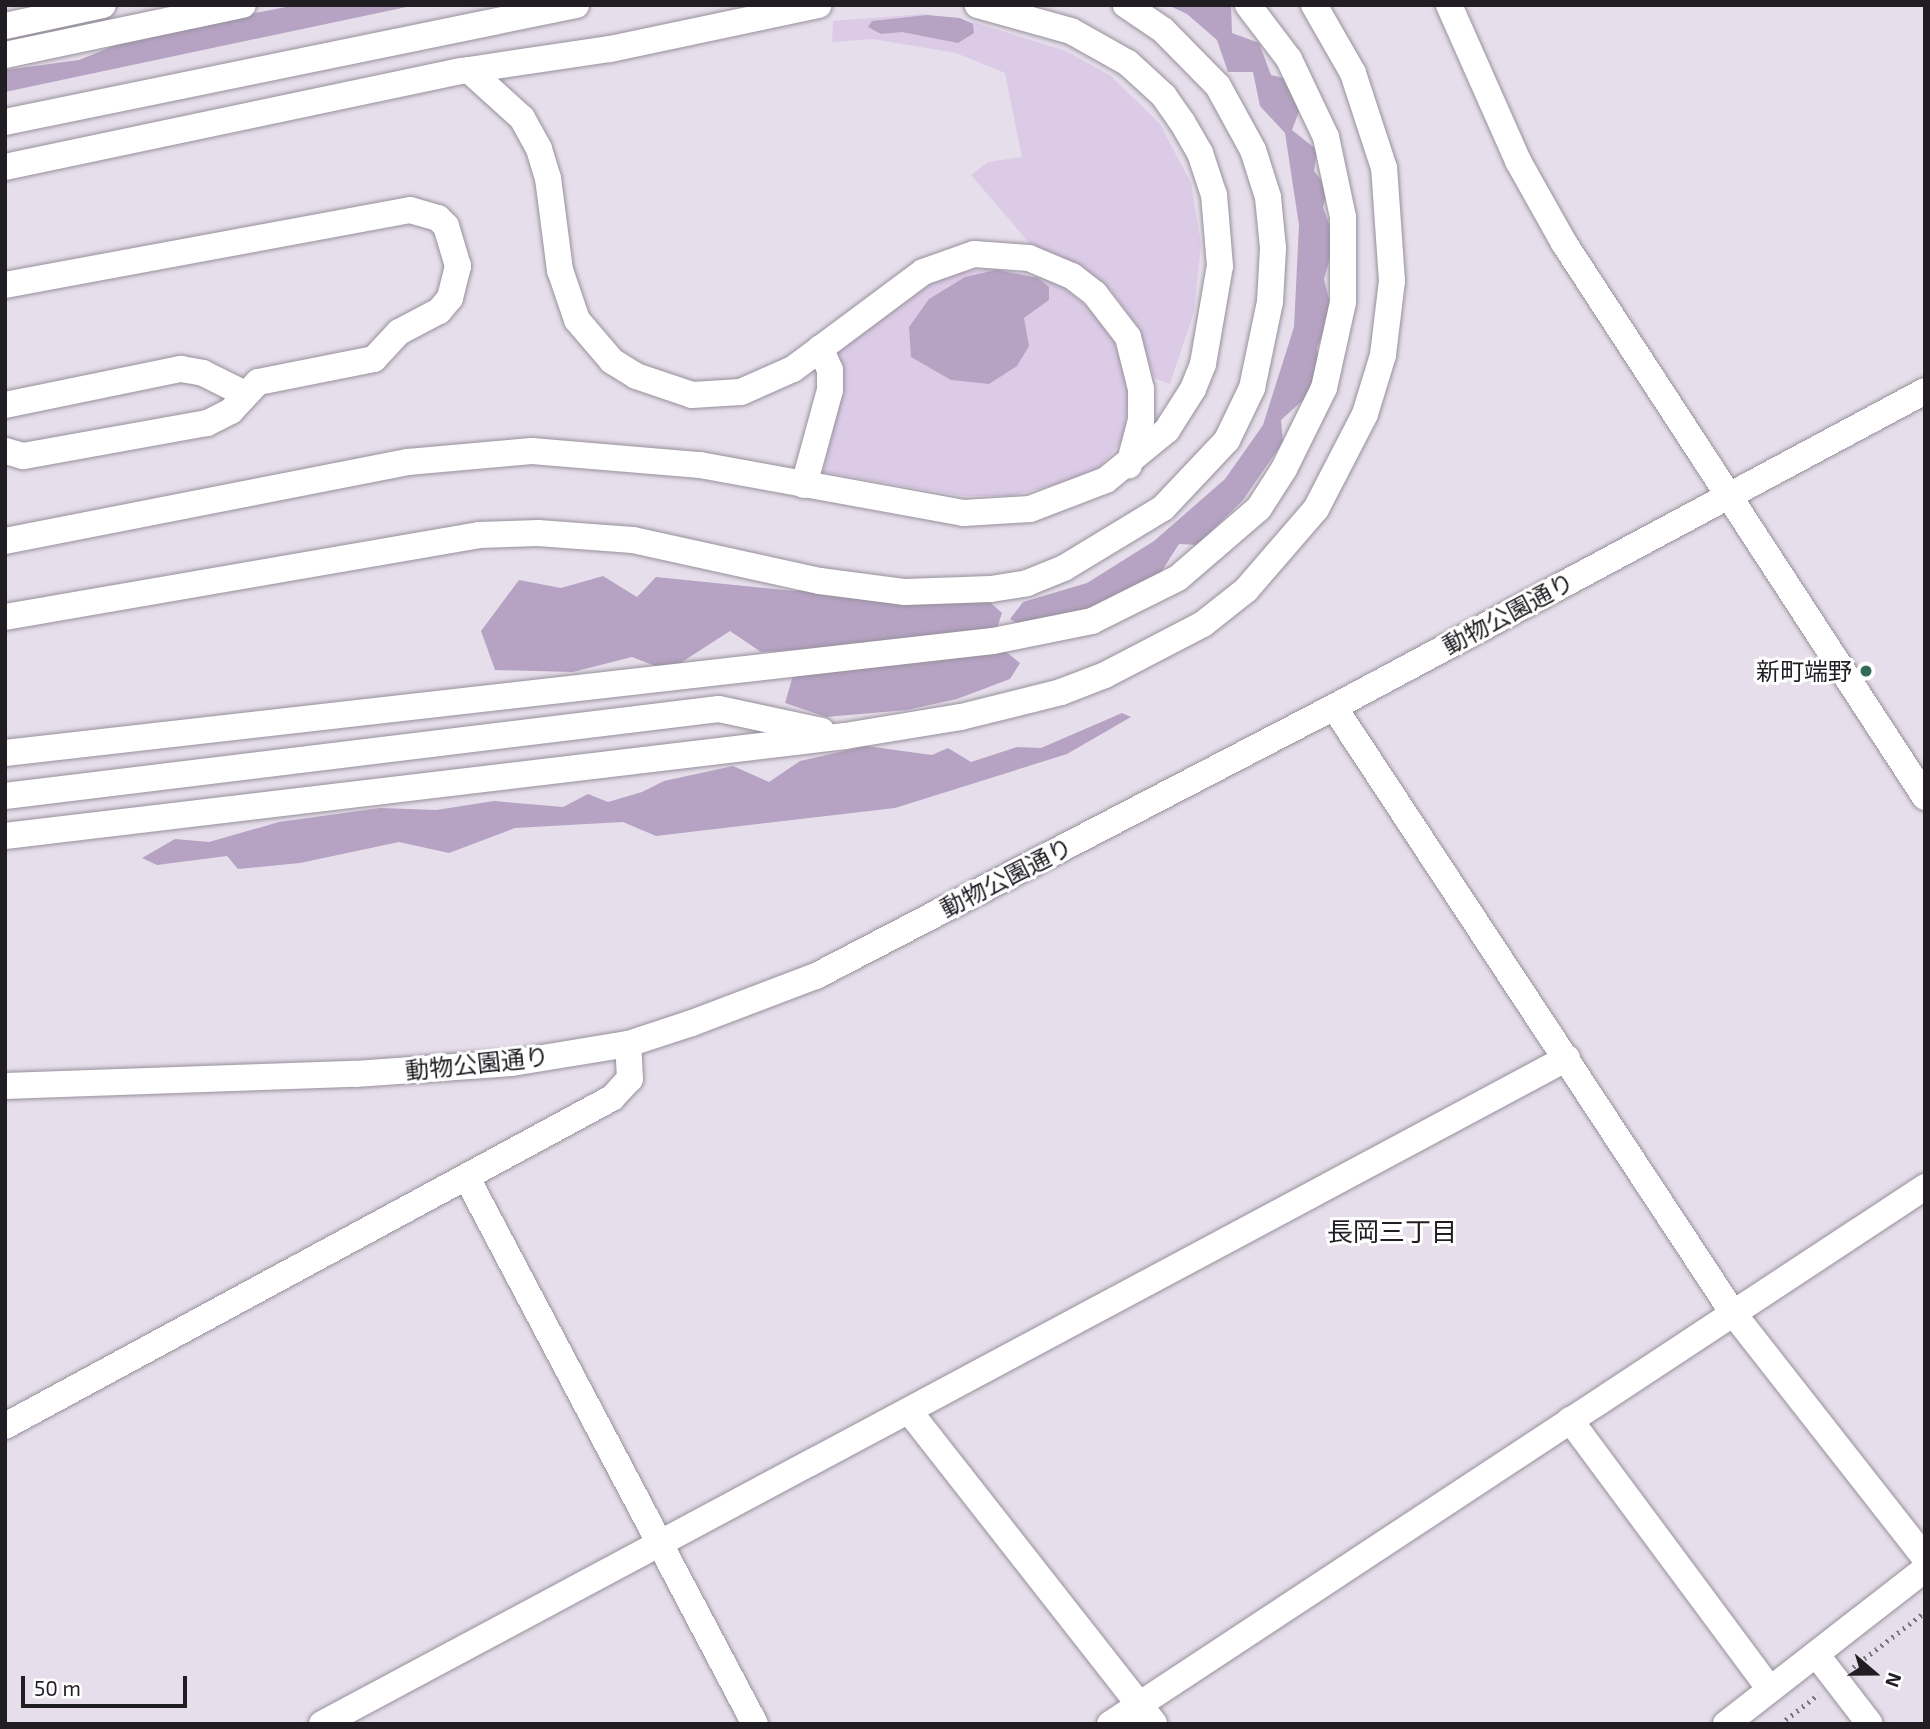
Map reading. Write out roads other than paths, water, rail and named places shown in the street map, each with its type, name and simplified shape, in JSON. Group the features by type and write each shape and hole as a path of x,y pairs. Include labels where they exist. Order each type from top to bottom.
{"street":[{"path":"5,26 103,5"},
{"path":"5,55 243,5"},
{"path":"5,122 576,5"},
{"path":"5,167 469,70 610,49 818,5"},
{"path":"5,541 396,464 482,454 532,451 641,457 922,508 985,513 1054,503 1129,466 1182,411 1203,363 1220,266 1220,227 1208,175 1182,122 1164,96 1128,63 1071,31 978,5"},
{"path":"5,617 479,535 538,533 632,540 820,581 905,592 967,591 1027,583 1090,554 1163,508 1227,440 1252,388 1270,302 1273,248 1268,197 1253,150 1209,76 1163,30 1126,5"},
{"path":"5,753 993,641 1092,621 1178,578 1221,545 1259,508 1284,469 1324,388 1343,302 1343,218 1326,137 1289,59 1248,5"},
{"path":"5,836 845,736 985,712 1105,675 1203,624 1246,590 1315,509 1365,414 1383,355 1392,281 1390,216 1374,135 1353,73 1314,5"},
{"path":"1449,5 1518,162 1564,243 1726,496 1925,797"},
{"path":"469,70 522,118 539,149 567,296 592,341 612,361 664,388 719,396 770,382 820,348 896,289 940,264 974,254 1029,258 1072,276 1095,294 1128,337 1142,389 1141,420 1129,466"},
{"path":"5,285 410,210 438,218 446,226 458,267 450,298 439,311 400,332 373,359 258,382 243,393 231,411 207,423 23,456 5,451"},
{"path":"804,485 830,390 830,370 820,348"},
{"path":"5,405 181,369 203,373 243,393"},
{"name":"動物公園通り","path":"5,1086 382,1072 512,1063 628,1044 816,976 1334,706 1925,391"},
{"path":"1334,706 1733,1313 1925,1558"},
{"path":"5,796 719,709 845,736"},
{"path":"5,1426 612,1098 630,1079 628,1044"},
{"path":"322,1724 1567,1058"},
{"path":"467,1178 755,1724"},
{"path":"1110,1724 1146,1714 1570,1420 1925,1187"},
{"path":"909,1411 1146,1714"},
{"path":"1570,1420 1770,1689"},
{"path":"1726,1724 1925,1569"},
{"path":"1816,1654 1870,1724"}],"place":[{"name":"新町端野","path":"1866,671"}],"district":[{"name":"長岡三丁目","path":"1392,1231"}]}
